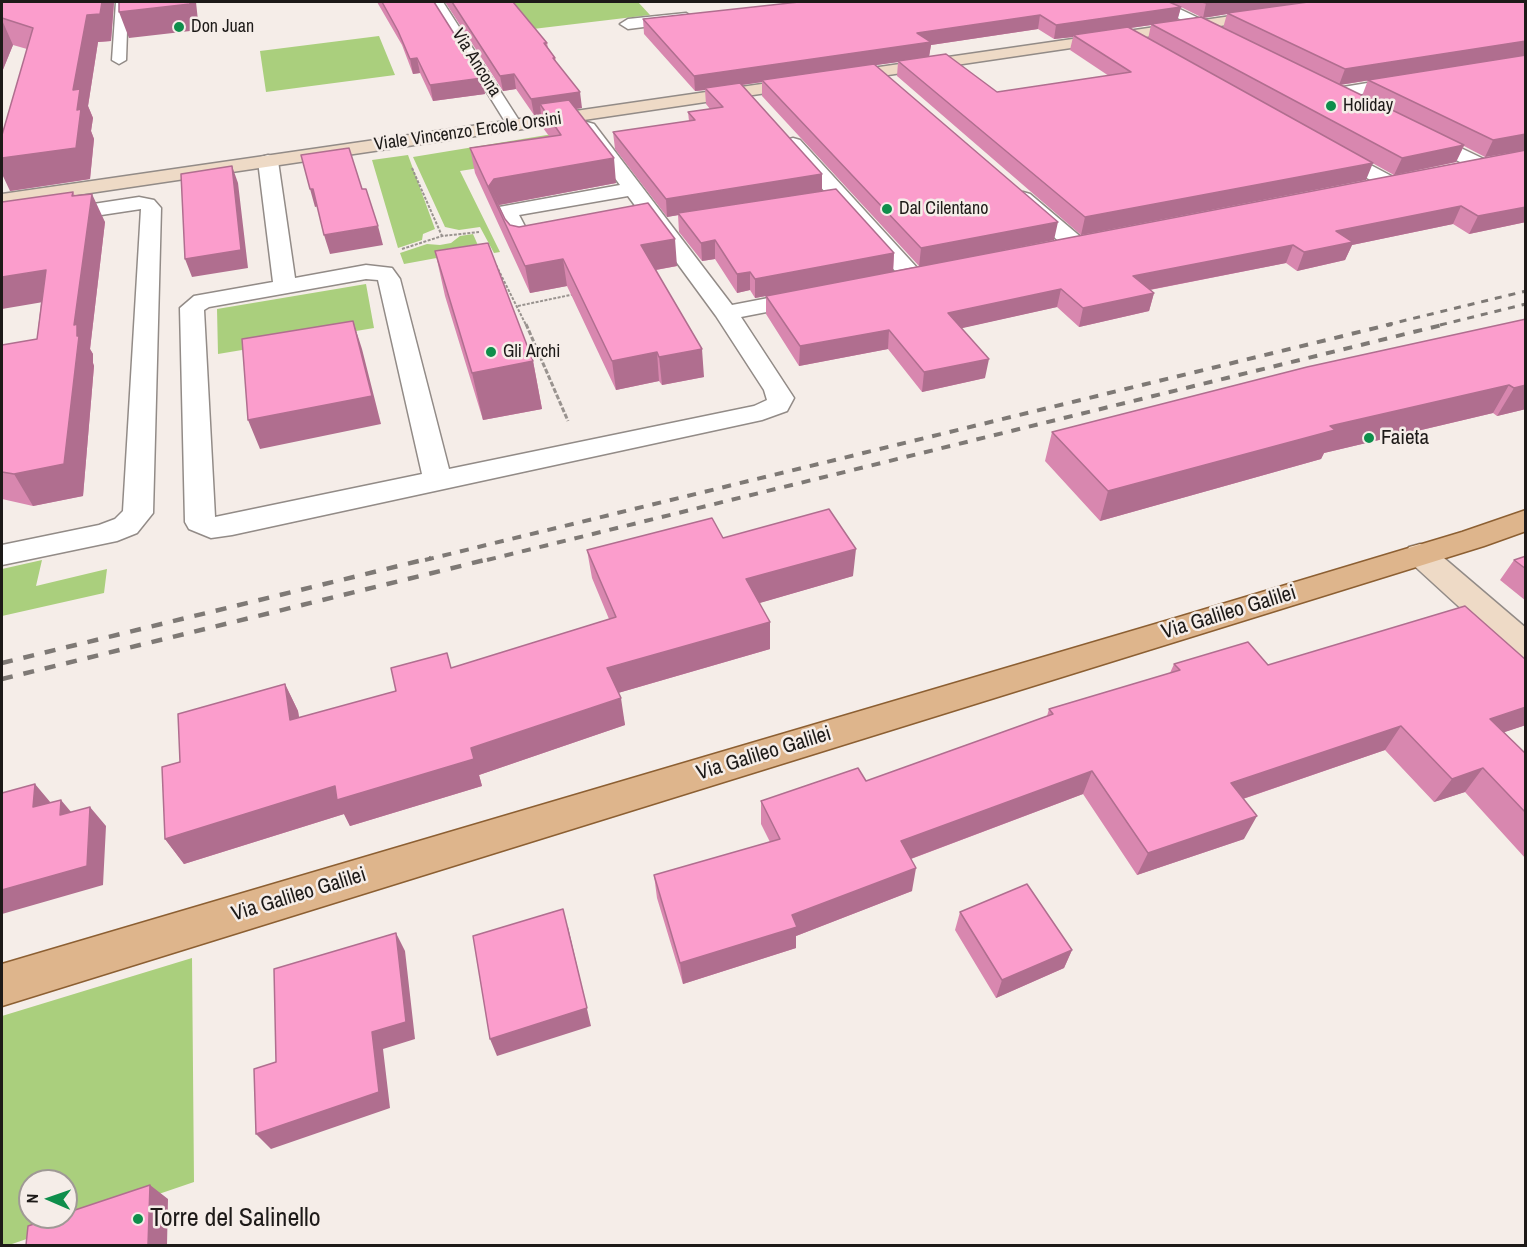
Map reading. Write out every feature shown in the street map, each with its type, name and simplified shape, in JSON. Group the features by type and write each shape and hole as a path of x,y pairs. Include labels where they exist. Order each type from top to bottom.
{"main road":[{"name":"Via Galileo Galilei","path":"2,985 1526,520"}],"street":[{"path":"1154,2 1248,47"},
{"name":"Viale Vincenzo Ercole Orsini","path":"2,200 1355,2"},
{"path":"628,24 698,16"},
{"path":"1130,36 1154,50"},
{"path":"879,73 899,90"},
{"path":"1337,93 1431,77"},
{"path":"1317,83 1361,105"},
{"path":"746,92 760,108"},
{"path":"438,480 389,279 384,273 366,272 202,301 192,308 200,522 211,528 762,412 778,405 781,398 777,390 726,313 578,116"},
{"path":"1401,125 1481,165"},
{"path":"783,133 912,276"},
{"path":"1311,139 1390,183"},
{"path":"268,161 285,286"},
{"path":"1447,172 1503,161"},
{"path":"1355,190 1413,178"},
{"path":"567,236 523,244 506,211 634,189"},
{"path":"1013,190 1082,242 1051,248"},
{"path":"818,200 840,197"},
{"path":"2,224 139,202 151,208 138,513 126,526 106,534 2,555"},
{"path":"634,224 683,222"},
{"path":"889,280 936,271"},
{"path":"726,313 831,292"},
{"path":"1420,554 1526,648"}],"lane":[{"path":"119,60 122,2"},
{"name":"Via Ancona","path":"437,2 514,125"}],"path":[{"path":"401,142 442,236"},
{"path":"384,273 397,264 394,252 442,236 478,231 483,240"},
{"path":"492,256 518,306 581,450"},
{"path":"518,306 577,294"}],"green space":[{"path":"511,2 638,2 650,15 533,29"},
{"path":"379,36 395,75 266,92 260,51"},
{"path":"565,132 578,152 460,171 500,252 494,253 480,227 459,230 445,227 413,157"},
{"path":"408,155 435,229 423,234 422,240 398,248 372,160"},
{"path":"473,234 480,250 404,264 400,253 427,244 451,243 460,236"},
{"path":"366,284 374,328 218,354 217,309"},
{"path":"42,560 36,586 107,569 104,593 2,616 2,569"},
{"path":"192,958 194,1182 78,1222 78,1169 18,1169 18,1229 56,1229 2,1246 2,1016"}],"building":[{"path":"2,2 102,2 100,14 87,15 73,90 80,89 77,110 81,109 76,148 2,158 2,135 33,28 2,18"},
{"path":"119,2 190,2 190,4 119,12"},
{"path":"382,2 434,2 482,78 430,85 417,58 410,59"},
{"path":"452,2 513,2 547,43 544,43 555,58 553,58 580,92 531,99 514,74 500,76"},
{"path":"799,2 1169,2 1181,7 1056,25 1040,15 917,33 931,42 694,76 643,19"},
{"path":"1308,2 1526,2 1526,41 1345,69 1227,13"},
{"path":"1201,17 1464,145 1402,158 1151,24"},
{"path":"1128,27 1373,163 1085,217 898,61 946,54 997,92 1131,72 1073,35"},
{"path":"1526,55 1526,134 1493,140 1368,80"},
{"path":"874,64 1058,222 921,248 762,80"},
{"path":"740,83 822,174 666,199 613,132 695,120 688,112 723,107 705,88"},
{"path":"569,100 614,158 494,179 489,186 505,219 510,225 519,227 648,203 675,239 641,245 702,349 659,357 657,352 612,361 563,259 525,266 470,148 561,135 540,104"},
{"path":"349,148 362,189 366,189 378,226 324,235 313,189 310,189 301,155"},
{"path":"1526,150 1526,207 1478,216 1461,206 1336,231 1353,242 1304,252 1293,245 1133,276 1154,293 1083,308 1061,289 948,313 989,359 924,372 889,330 800,346 766,296"},
{"path":"232,166 241,250 185,259 181,174"},
{"path":"836,189 894,253 755,279 750,272 737,274 715,240 701,243 678,213"},
{"path":"73,192 72,196 92,194 74,325 77,324 77,336 79,336 64,464 14,474 2,472 2,345 37,339 46,270 2,277 2,202"},
{"path":"488,243 533,361 472,373 435,251"},
{"path":"1526,319 1526,385 1514,388 1509,385 1330,426 1335,430 1108,491 1052,432 1307,367"},
{"path":"353,321 372,396 248,420 242,339"},
{"path":"829,509 856,549 746,579 770,622 607,668 621,698 471,748 474,759 337,800 335,786 165,839 162,767 180,762 178,714 285,684 290,720 396,691 391,668 447,653 451,668 616,617 587,550 712,518 723,538"},
{"path":"1526,556 1526,569 1514,560"},
{"path":"1465,606 1526,660 1526,707 1490,719 1526,754 1526,813 1483,768 1452,779 1401,726 1231,783 1257,816 1148,853 1092,771 901,841 916,868 792,915 797,927 680,963 654,875 780,839 761,801 858,768 866,781 1053,714 1049,709 1180,670 1174,664 1248,642 1268,665"},
{"path":"35,784 33,807 61,800 60,815 90,807 87,866 2,890 2,793"},
{"path":"1027,884 1072,950 1002,980 960,912"},
{"path":"563,909 587,1008 490,1039 473,936"},
{"path":"396,933 406,1022 372,1032 379,1092 256,1134 254,1069 276,1062 274,969"},
{"path":"150,1185 148,1245 26,1245 28,1229 78,1229 78,1209"}],"railway":[{"path":"1386,325 1526,291"},
{"path":"1440,325 1526,304"},
{"path":"425,560 1392,324"},
{"path":"487,560 1446,324"},
{"path":"2,663 431,558"},
{"path":"2,679 493,558"}],"place":[{"name":"Don Juan","path":"179,27"},
{"name":"Holiday","path":"1331,106"},
{"name":"Dal Cilentano","path":"887,209"},
{"name":"Gli Archi","path":"491,352"},
{"name":"Faieta","path":"1369,438"},
{"name":"Torre del Salinello","path":"138,1219"}]}
